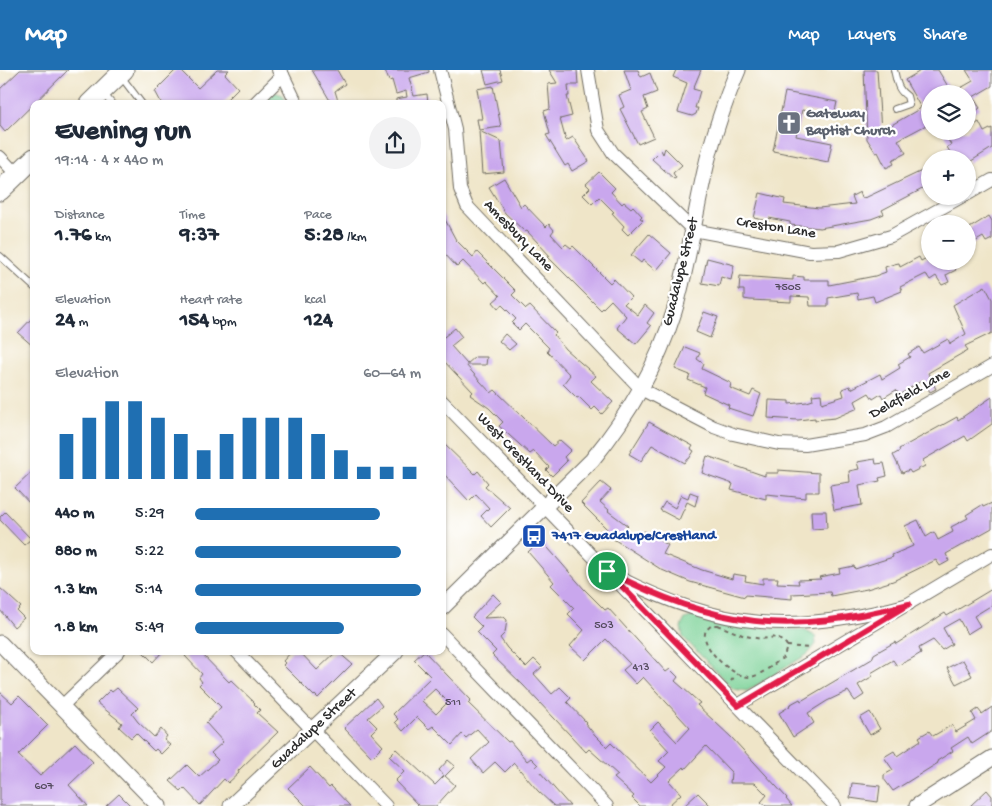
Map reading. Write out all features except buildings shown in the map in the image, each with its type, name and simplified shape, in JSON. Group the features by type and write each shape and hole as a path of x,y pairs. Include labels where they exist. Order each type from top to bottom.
{"main road":[{"path":"101,100 121,72"},
{"path":"0,191 30,162"}],"street":[{"name":"Amesbury Lane","path":"440,70 455,130 460,189 467,206 641,389"},
{"path":"588,70 598,130 613,153 693,230"},
{"name":"Guadalupe Street","path":"446,604 546,508 598,453 641,389 659,352 674,312 705,168 738,70"},
{"path":"257,100 280,73 295,100"},
{"path":"0,157 17,175"},
{"path":"976,189 992,180"},
{"name":"Creston Lane","path":"693,230 810,252 839,251 891,236 947,205"},
{"name":"Delafield Lane","path":"641,389 714,427 734,434 779,444 806,445 846,440 886,428 992,366"},
{"name":"West Crestland Drive","path":"446,405 835,806"},
{"path":"738,706 992,554"},
{"path":"607,571 644,590 682,605 748,622 786,624 828,622 864,616 909,604"},
{"path":"446,638 607,806"},
{"path":"0,643 159,806"},
{"path":"61,707 115,655"},
{"path":"240,655 386,806"},
{"name":"Guadalupe Street","path":"231,806 392,655"},
{"path":"918,806 992,758"}],"lane":[{"path":"894,70 897,85 901,92 907,96 909,104 895,109"},
{"path":"121,72 139,100"},
{"path":"0,256 30,283"}],"path":[{"path":"787,646 784,657 756,675 749,677 737,674 709,649 704,633 708,626 724,626 746,636 776,637 787,646 808,648"},
{"path":"731,681 737,674"}],"green space":[{"path":"274,92 283,95 286,100 266,100"},
{"path":"699,614 765,628 804,630 815,636 816,644 808,654 747,691 733,689 683,637 681,627 685,619"}],"place":[{"name":"Gateway Baptist Church","path":"789,123"},
{"name":"7417 Guadalupe/Crestland","path":"534,536"}],"route":[{"path":"607,571 644,590 682,605 748,622 786,624 828,622 864,616 909,604 738,706 607,571"}]}
